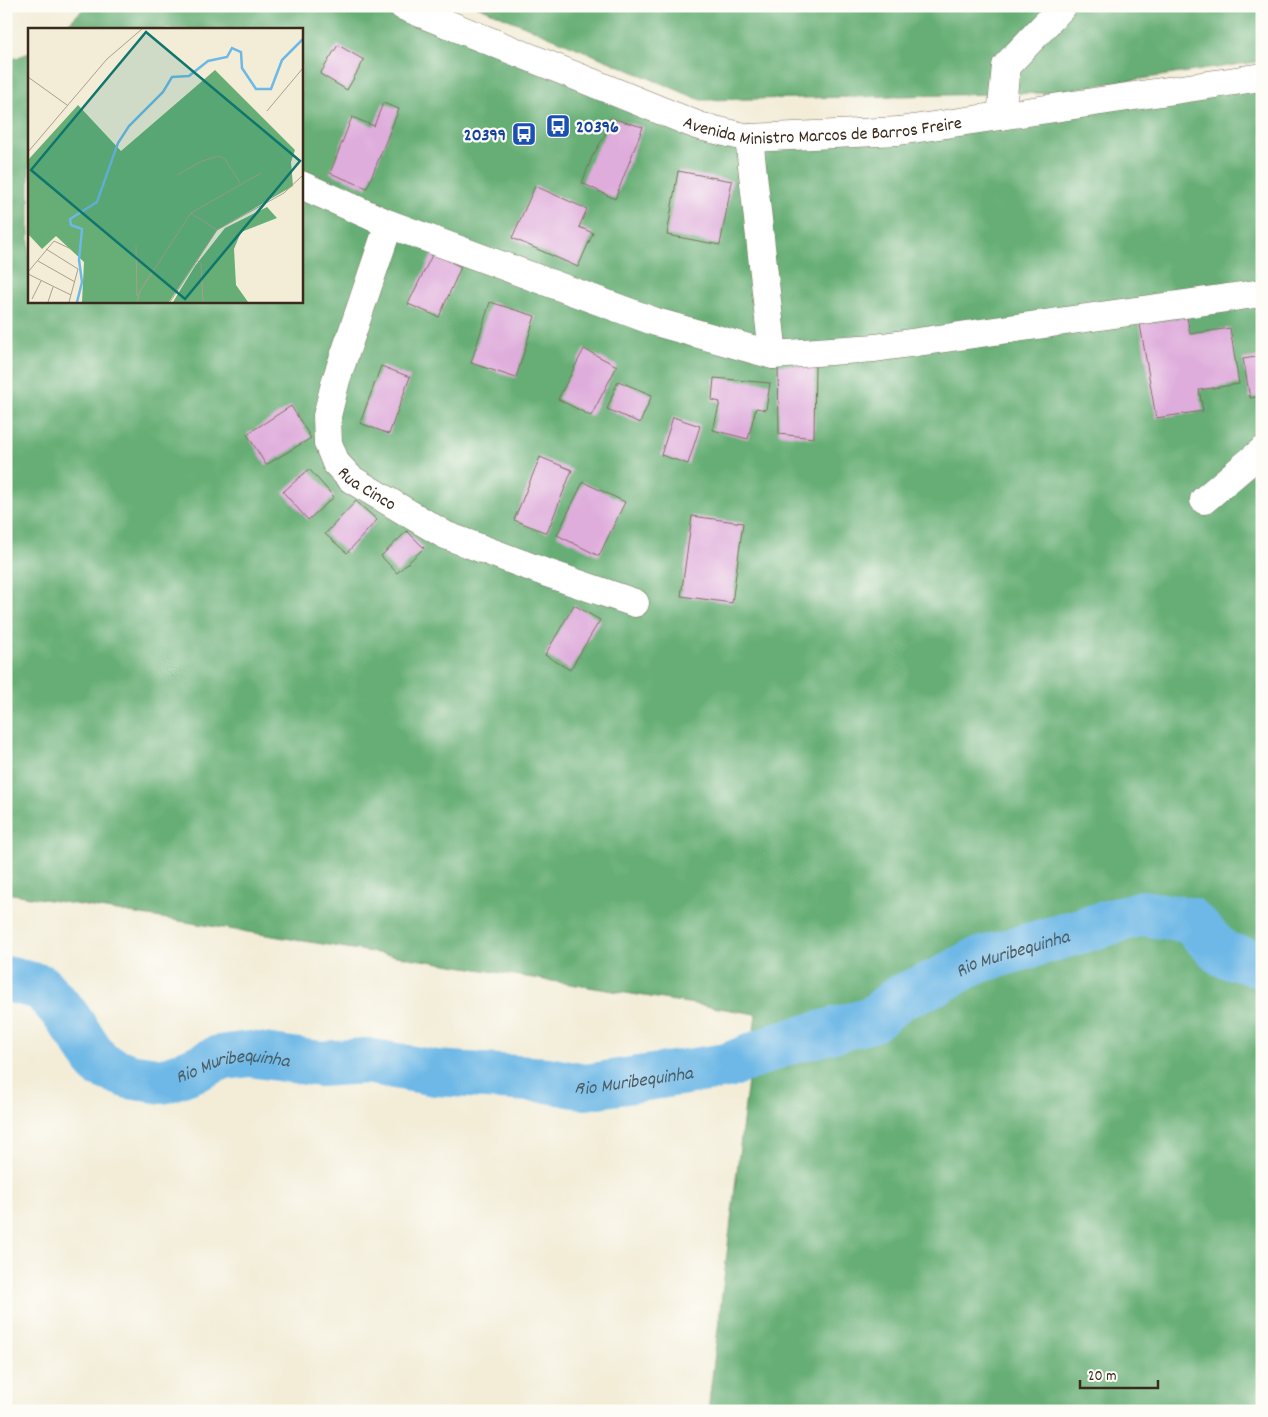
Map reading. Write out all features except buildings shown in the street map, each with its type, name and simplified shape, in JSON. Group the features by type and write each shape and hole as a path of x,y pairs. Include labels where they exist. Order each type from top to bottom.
{"street":[{"name":"Avenida Ministro Marcos de Barros Freire","path":"403,6 699,126 749,138 899,131 1262,77"},
{"path":"1001,116 1006,66 1063,6"},
{"path":"749,138 773,355"},
{"path":"302,185 389,224 656,322 773,355 875,348 1262,293"},
{"name":"Rua Cinco","path":"389,224 336,380 327,416 328,443 336,463 351,479 445,534 544,572 635,603"},
{"path":"1204,500 1262,451"}],"green space":[{"path":"86,6 403,6 749,138 1262,83 1262,1411 708,1411 756,1014 6,893 6,62 28,53 28,302 302,302 302,28 64,28"},
{"path":"477,6 1262,6 1262,61 1045,93 701,100"}],"waterway":[{"name":"Rio Muribequinha","path":"6,979 41,987 66,1015 100,1065 129,1076 163,1081 219,1058 250,1054 320,1064 366,1061 436,1073 548,1080 585,1087 727,1066 785,1043 872,1020 899,998 941,980 973,962 1142,913 1189,920 1223,954 1262,965"}],"place":[{"name":"20396","path":"558,126"},
{"name":"20399","path":"524,134"}]}
